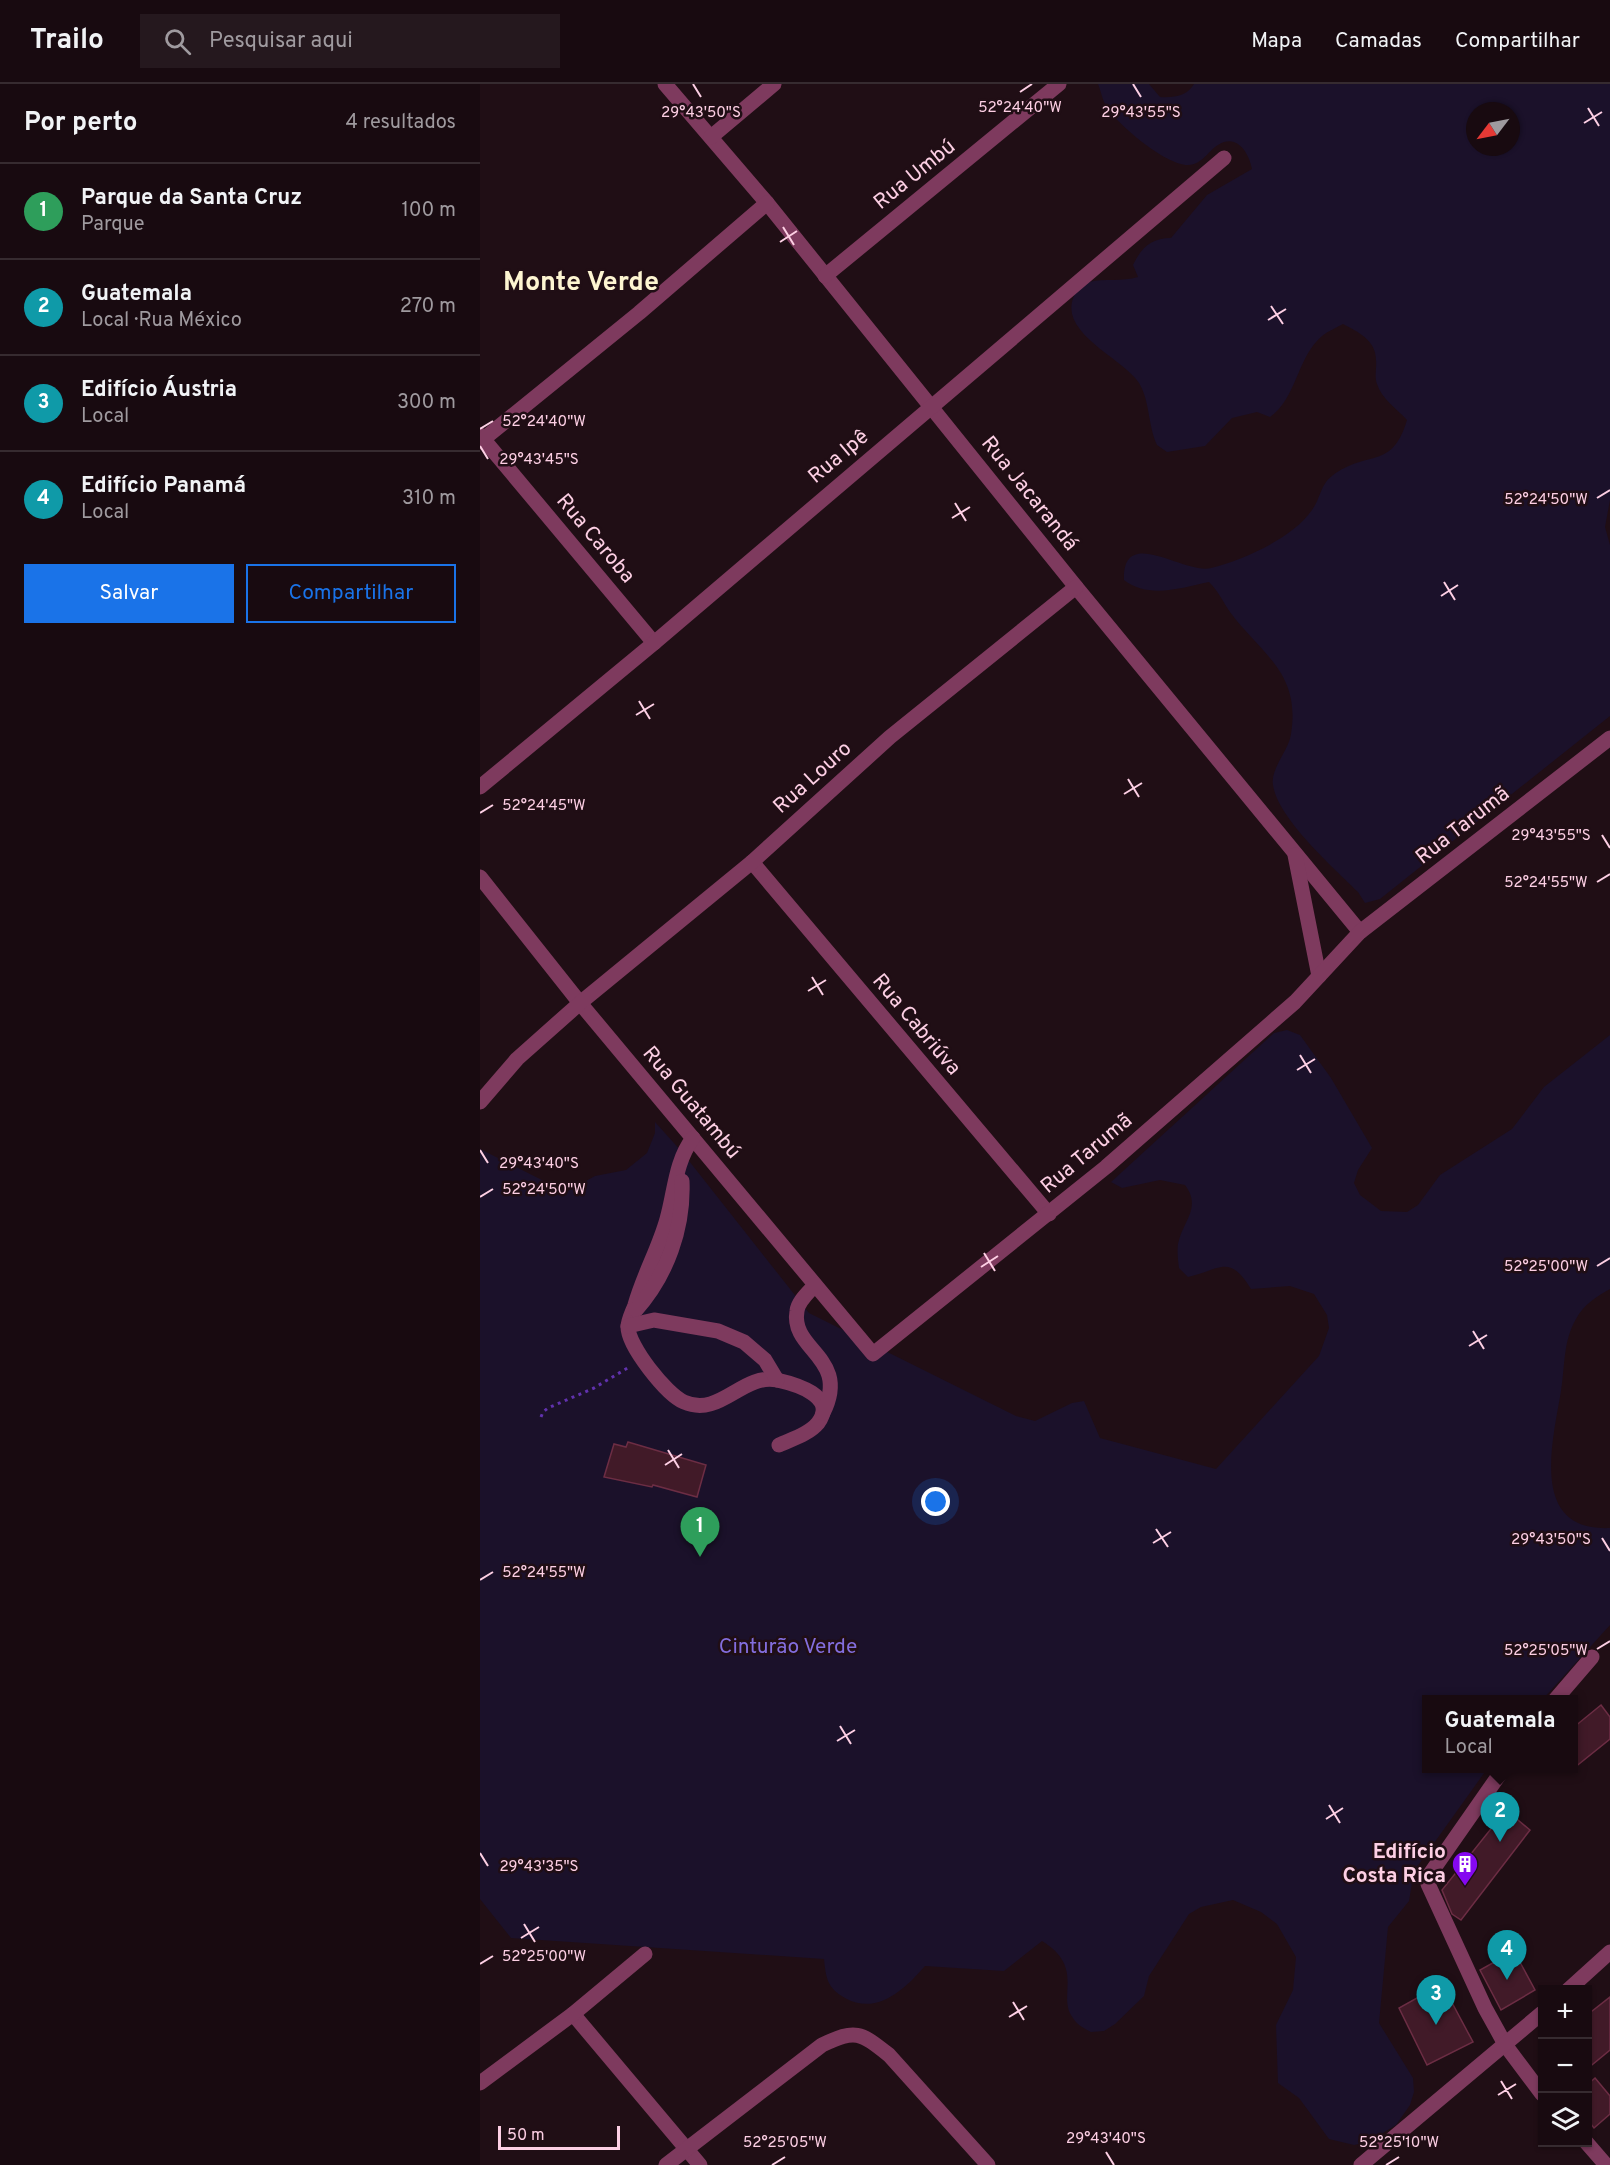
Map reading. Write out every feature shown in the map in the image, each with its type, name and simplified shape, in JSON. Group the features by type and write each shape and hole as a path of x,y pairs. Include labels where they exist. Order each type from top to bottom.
{"street":[{"name":"Rua Jacarandá","path":"664,84 767,203 1076,586 1360,932"},
{"path":"711,137 774,84"},
{"name":"Rua Umbú","path":"825,276 1059,84"},
{"name":"Rua Ipê","path":"480,787 654,643 1224,158"},
{"path":"481,439 639,313 767,203"},
{"name":"Rua Caroba","path":"481,439 654,643"},
{"name":"Rua Louro","path":"480,1102 517,1059 580,1003 752,862 890,737 1076,586"},
{"name":"Rua Tarumã","path":"873,1354 1106,1167 1287,1009 1360,932 1610,738"},
{"path":"1294,852 1319,976"},
{"name":"Rua Cabriúva","path":"752,862 1048,1214"},
{"name":"Rua Guatambú","path":"480,877 580,1003 873,1354"},
{"path":"693,1138 682,1152 678,1166 682,1195 680,1218 671,1253 657,1282 630,1321 633,1344 671,1394 683,1401 698,1406 716,1403 758,1379 777,1380 814,1392 821,1402 823,1414"},
{"path":"779,1445 808,1431 823,1414 829,1401 830,1378 826,1367 797,1325 796,1310 815,1285"},
{"path":"630,1321 654,1320 718,1331 744,1342 765,1360 777,1380"},
{"path":"1559,1695 1592,1658"},
{"path":"1500,1773 1430,1874 1431,1893 1485,2008 1506,2046 1541,2093"},
{"path":"1573,1985 1610,1952"},
{"path":"482,2075 573,2014 645,1954"},
{"path":"573,2014 700,2165"},
{"path":"1361,2165 1506,2046 1538,2017"},
{"path":"666,2165 822,2045 845,2034 859,2035 870,2040 889,2055 988,2165"},
{"path":"1590,2147 1606,2165"}],"path":[{"path":"541,1418 543,1412 548,1408 594,1388 643,1359"}],"green space":[{"path":"1098,84 1149,84 1160,97 1165,97 1184,94 1194,84 1610,84 1610,500 1605,527 1610,545 1610,716 1380,899 1365,903 1358,892 1308,842 1285,813 1277,798 1273,779 1290,740 1293,713 1290,695 1276,666 1230,612 1216,590 1209,582 1154,591 1133,586 1124,580 1126,564 1133,555 1144,553 1186,565 1211,568 1238,560 1266,547 1304,520 1315,505 1325,483 1332,476 1356,463 1386,453 1394,446 1407,420 1379,389 1376,381 1375,353 1370,342 1343,324 1324,334 1314,345 1286,399 1270,417 1257,412 1232,418 1205,446 1167,452 1157,445 1143,390 1131,374 1082,332 1074,320 1071,308 1075,294 1081,286 1089,282 1138,277 1133,265 1147,245 1164,238 1171,238 1207,195 1252,169 1245,151 1231,141 1218,145 1193,164 1178,163 1167,158 1131,133 1103,101"},
{"name":"Cinturão Verde","path":"1287,1030 1300,1035 1331,1078 1372,1148 1358,1170 1354,1183 1360,1195 1381,1211 1407,1212 1418,1205 1440,1175 1512,1129 1544,1087 1610,1035 1610,1289 1582,1309 1572,1327 1565,1354 1551,1457 1556,1499 1567,1515 1584,1525 1610,1528 1610,1625 1547,1695 1422,1695 1422,1773 1484,1773 1414,1871 1409,1901 1388,1927 1379,2023 1413,2078 1414,2092 1410,2105 1396,2125 1368,2142 1354,2145 1329,2139 1299,2098 1278,2083 1276,2025 1293,1990 1296,1957 1277,1924 1261,1912 1233,1900 1201,1907 1189,1914 1149,1976 1144,1996 1115,2024 1104,2031 1091,2032 1079,2025 1073,2018 1067,2000 1067,1971 1063,1961 1042,1941 1004,1971 925,1966 909,1983 890,1997 868,2004 857,2003 834,1990 827,1977 824,1959 511,1938 480,1899 480,1149 566,1192 595,1176 626,1170 647,1153 655,1133 655,1122 682,1152 809,1313 1016,1416 1035,1421 1072,1403 1084,1401 1100,1438 1216,1469 1319,1356 1329,1328 1327,1315 1314,1294 1290,1286 1251,1289 1236,1271 1230,1268 1216,1268 1188,1277 1179,1268 1178,1253 1180,1236 1192,1207 1190,1193 1185,1185 1160,1180 1122,1188 1111,1182 1274,1033"}],"building":[{"path":"628,1442 706,1465 697,1497 653,1485 652,1487 604,1477 614,1444 626,1447"},
{"path":"1601,1705 1610,1717 1610,1739 1578,1765 1578,1724"},
{"path":"1506,1810 1530,1830 1461,1920 1452,1914 1442,1890"},
{"path":"1514,1951 1535,1990 1501,2010 1480,1970"},
{"path":"1442,1984 1473,2042 1427,2065 1399,2008"},
{"path":"1610,1997 1610,2050 1592,2065 1592,2039 1592,2011"},
{"path":"1595,2078 1610,2096 1610,2114 1594,2128 1592,2125 1592,2081"}],"place":[{"name":"Parque da Santa Cruz","path":"700,1557"},
{"name":"Guatemala","path":"1500,1842"},
{"name":"Edifício Costa Rica","path":"1465,1887"},
{"name":"Edifício Panamá","path":"1507,1980"},
{"name":"Edifício Áustria","path":"1436,2025"}],"district":[{"name":"Monte Verde","path":"581,283"}]}
